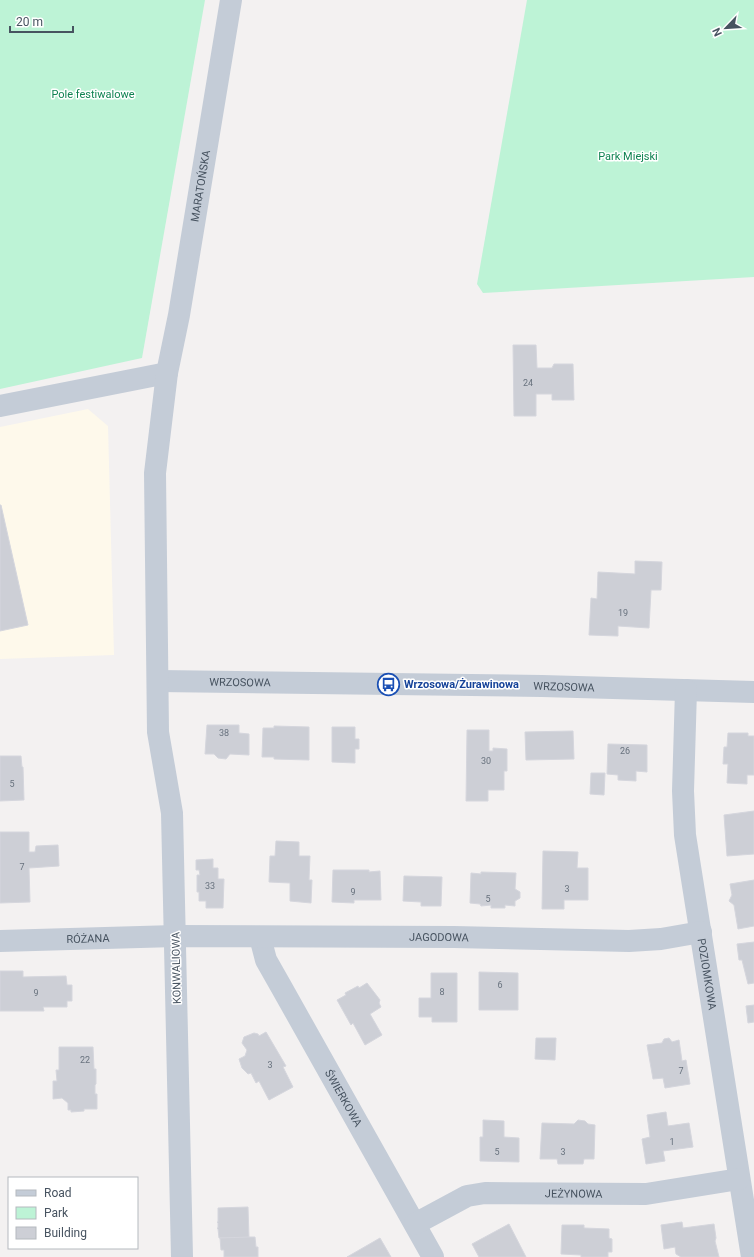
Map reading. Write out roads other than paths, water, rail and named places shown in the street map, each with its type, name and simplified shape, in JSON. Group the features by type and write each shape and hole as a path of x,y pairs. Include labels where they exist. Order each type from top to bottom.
{"street":[{"name":"MARATOŃSKA","path":"158,681 155,473 167,372 231,0"},
{"path":"0,406 167,372"},
{"name":"WRZOSOWA","path":"158,681 542,686 754,692"},
{"name":"KONWALIOWA","path":"158,681 158,732 172,813 182,1257"},
{"name":"POZIOMKOWA","path":"686,690 683,791 685,835 752,1257"},
{"name":"JAGODOWA","path":"175,936 454,937 629,942 701,932"},
{"name":"RÓŻANA","path":"0,941 175,936"},
{"name":"ŚWIERKOWA","path":"260,937 266,960 433,1257"},
{"name":"JEŻYNOWA","path":"415,1224 467,1196 485,1193 646,1194 739,1179"}],"place":[{"name":"Wrzosowa/Żurawinowa","path":"389,684"}],"park label":[{"name":"Pole festiwalowe","path":"93,94"},
{"name":"Park Miejski","path":"628,156"}]}
